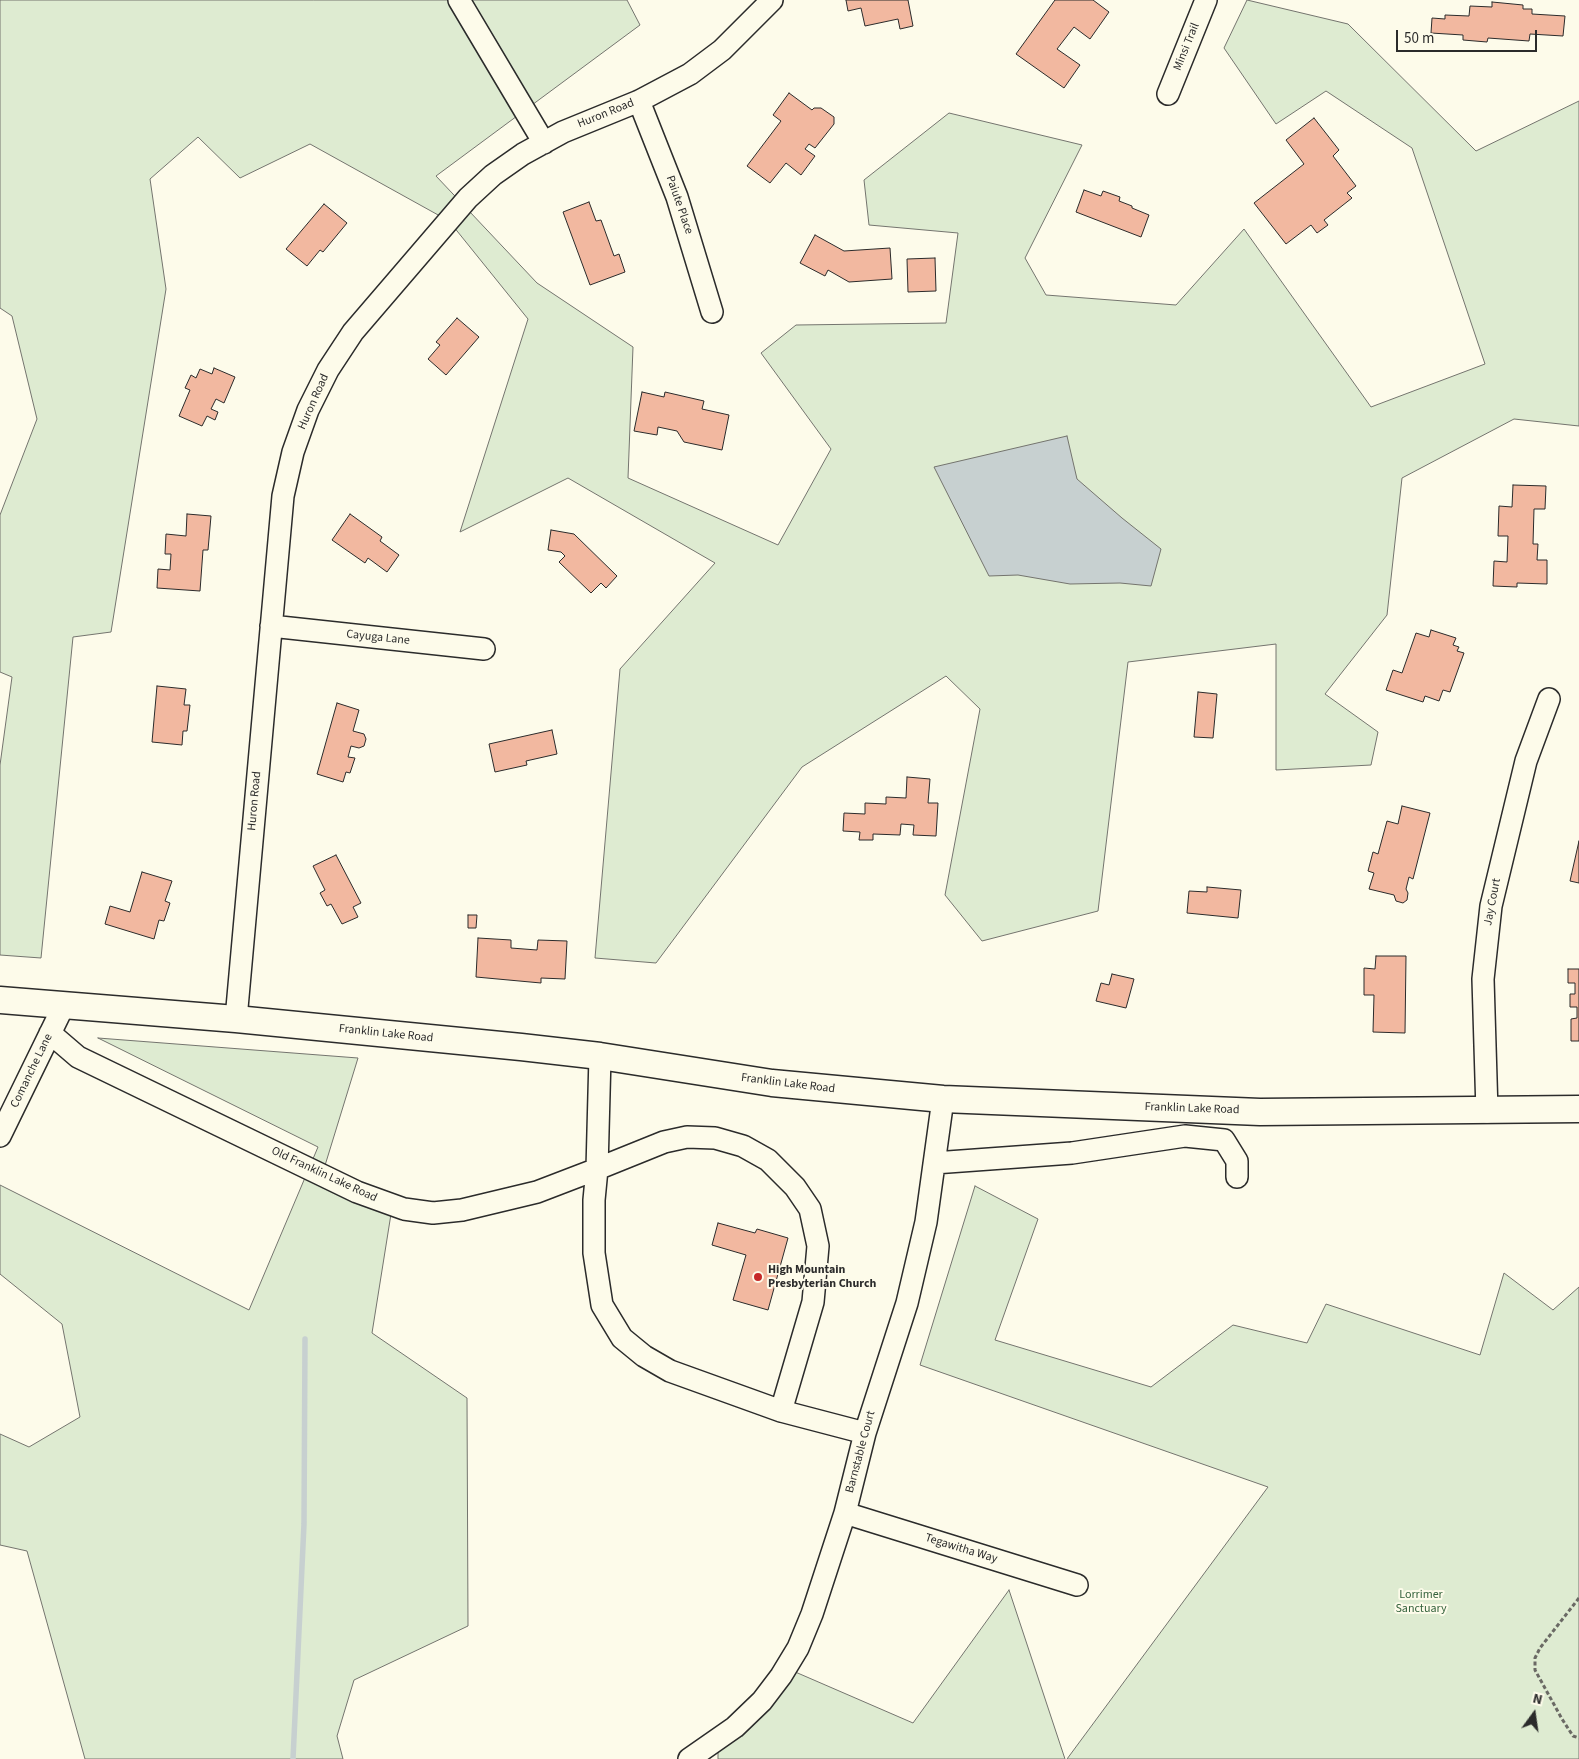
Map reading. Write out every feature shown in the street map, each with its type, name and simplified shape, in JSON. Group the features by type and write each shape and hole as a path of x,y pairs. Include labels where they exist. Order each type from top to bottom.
{"main road":[{"name":"Franklin Lake Road","path":"0,1000 236,1019 600,1056 772,1083 943,1099 1260,1112 1579,1110"}],"street":[{"path":"459,0 544,143"},
{"name":"Huron Road","path":"236,1019 285,487 293,452 308,410 328,370 353,332 468,198 494,175 562,132 639,101 690,74 722,50 772,0"},
{"name":"Minsi Trail","path":"1168,94 1206,0"},
{"name":"Paiute Place","path":"639,101 677,196 712,312"},
{"name":"Cayuga Lane","path":"271,626 484,649"},
{"name":"Jay Court","path":"1487,1112 1483,979 1490,906 1526,761 1549,699"},
{"name":"Comanche Lane","path":"0,1136 63,1006"},
{"name":"Old Franklin Lake Road","path":"50,1033 78,1057 357,1192 404,1209 433,1213 462,1210 537,1192 664,1142 687,1137 715,1138 743,1146 768,1160 795,1187 810,1209 818,1246 813,1302 781,1411"},
{"path":"600,1056 597,1168 594,1200 594,1253 602,1305 622,1338 644,1356 670,1371 781,1411 865,1433"},
{"name":"Barnstable Court","path":"689,1759 736,1728 762,1701 781,1676 798,1648 812,1614 845,1513 865,1433 907,1303 926,1222 943,1099"},
{"path":"934,1163 1072,1153 1185,1136 1224,1140 1237,1161 1237,1177"},
{"name":"Tegawitha Way","path":"845,1513 1077,1585"}],"path":[{"path":"1579,1598 1540,1648 1535,1658 1535,1670 1562,1719 1573,1736 1579,1738"}],"green space":[{"path":"0,0 627,0 640,25 436,176 537,283 633,347 628,478 778,545 831,449 761,353 796,325 946,323 958,233 869,225 864,180 949,113 1082,145 1025,258 1046,295 1176,305 1244,229 1371,407 1485,364 1412,148 1326,91 1276,124 1224,48 1247,0 1348,24 1476,151 1579,101 1579,426 1514,419 1402,478 1387,615 1325,694 1378,732 1371,765 1276,770 1276,644 1128,662 1098,911 982,941 945,895 980,709 946,676 802,767 656,963 595,958 620,669 715,563 568,478 460,532 528,319 449,221 310,144 240,178 198,137 150,179 166,289 111,632 73,637 41,958 0,955 0,765 12,677 0,672 0,515 37,419 12,316 0,308"},
{"path":"98,1038 358,1058 319,1185 391,1214 372,1333 467,1398 468,1626 354,1680 337,1736 343,1759 85,1759 27,1551 0,1545 0,1434 29,1447 80,1417 62,1324 0,1274 0,1185 249,1310 318,1147"},
{"name":"Lorrimer Sanctuary","path":"975,1186 1038,1219 995,1340 1151,1387 1233,1325 1307,1343 1326,1304 1480,1355 1504,1273 1553,1310 1579,1287 1579,1759 1067,1759 1268,1487 920,1365"},
{"path":"1009,1590 1065,1759 718,1759 718,1740 793,1671 913,1723"}],"shaded area":[{"path":"1067,436 1077,479 1161,549 1151,586 1120,583 1070,584 1018,575 989,576 934,467"}],"building":[{"path":"846,0 908,0 913,26 900,29 898,19 865,26 861,8 848,11"},
{"path":"1055,0 1093,0 1109,12 1090,39 1074,27 1057,49 1080,65 1064,88 1016,54"},
{"path":"1492,2 1523,5 1523,9 1532,9 1532,14 1565,16 1563,36 1530,34 1529,41 1488,38 1487,42 1463,40 1463,35 1431,33 1432,18 1445,19 1445,15 1469,16 1470,6 1492,7"},
{"path":"789,93 812,110 814,108 821,108 834,117 834,124 815,148 809,144 805,149 815,156 801,175 786,163 770,183 747,166 781,121 773,115"},
{"path":"1314,118 1339,150 1333,156 1356,186 1347,193 1352,198 1324,220 1328,225 1317,233 1311,225 1286,244 1254,203 1304,164 1286,140"},
{"path":"1084,190 1101,196 1103,191 1120,197 1119,201 1149,215 1141,237 1076,212"},
{"path":"589,202 596,221 601,220 614,256 619,254 625,272 590,285 563,212"},
{"path":"324,204 347,223 323,252 320,250 307,266 286,249"},
{"path":"815,235 844,251 890,248 892,279 849,282 828,270 825,276 800,263"},
{"path":"935,258 936,291 908,292 907,259"},
{"path":"457,318 479,337 446,375 428,359 440,345 436,342"},
{"path":"214,368 235,377 224,403 216,399 211,409 218,412 215,420 207,416 202,426 179,416 190,390 185,388 191,375 196,378 200,369 212,374"},
{"path":"642,392 664,397 665,392 704,401 702,409 729,415 722,450 684,442 677,431 658,427 657,435 634,431"},
{"path":"1513,485 1546,486 1545,509 1534,509 1533,544 1538,544 1537,560 1547,560 1547,584 1517,583 1517,587 1493,586 1494,561 1507,562 1508,536 1498,536 1499,506 1512,507"},
{"path":"187,514 211,516 208,550 203,550 200,591 157,588 158,569 170,570 171,554 165,554 166,534 186,536"},
{"path":"350,514 382,537 380,541 399,555 387,572 368,558 365,563 332,540"},
{"path":"551,530 574,534 617,576 606,588 601,583 591,593 559,562 565,556 561,552 548,550"},
{"path":"1431,630 1456,638 1453,645 1459,647 1457,651 1464,653 1450,692 1443,690 1439,701 1425,696 1423,702 1386,690 1393,670 1402,673 1416,633 1429,637"},
{"path":"157,686 186,689 184,705 190,705 187,731 183,731 182,745 152,742"},
{"path":"1198,692 1217,694 1213,738 1194,737"},
{"path":"337,703 359,710 353,731 364,734 366,739 364,746 359,748 351,746 348,757 355,758 350,773 346,772 343,782 317,774"},
{"path":"552,730 557,754 526,761 527,765 495,772 489,744"},
{"path":"907,777 930,779 928,803 938,803 936,836 913,835 914,825 901,824 900,835 873,834 873,840 859,840 860,832 843,831 844,813 865,814 865,803 886,804 886,797 906,798"},
{"path":"1402,806 1430,813 1413,879 1409,877 1406,889 1408,893 1407,900 1403,903 1396,901 1394,895 1369,889 1374,873 1368,871 1373,852 1378,854 1387,821 1398,824"},
{"path":"1579,841 1579,883 1570,881"},
{"path":"336,855 361,903 353,907 358,917 342,924 331,904 327,906 320,893 325,890 313,866"},
{"path":"142,872 172,881 165,901 170,903 164,921 159,920 154,939 105,924 110,906 130,912"},
{"path":"1207,887 1241,890 1238,918 1187,913 1189,891 1207,892"},
{"path":"468,915 477,915 476,928 468,928"},
{"path":"478,938 511,940 511,948 537,950 538,940 567,941 565,979 541,978 541,983 476,977"},
{"path":"1376,956 1406,956 1405,1033 1373,1032 1374,995 1364,995 1364,968 1375,969"},
{"path":"1568,969 1579,969 1579,1041 1571,1041 1571,1019 1577,1018 1577,1007 1570,1007 1570,994 1575,994 1575,983 1568,983"},
{"path":"1112,974 1134,979 1126,1008 1096,1001 1101,983 1109,985"},
{"name":"High Mountain Presbyterian Church","path":"718,1223 755,1233 757,1229 788,1238 768,1310 733,1300 746,1255 712,1245"}],"waterway":[{"path":"293,1759 304,1524 305,1339"}],"place":[{"name":"High Mountain Presbyterian Church","path":"758,1277"}]}
